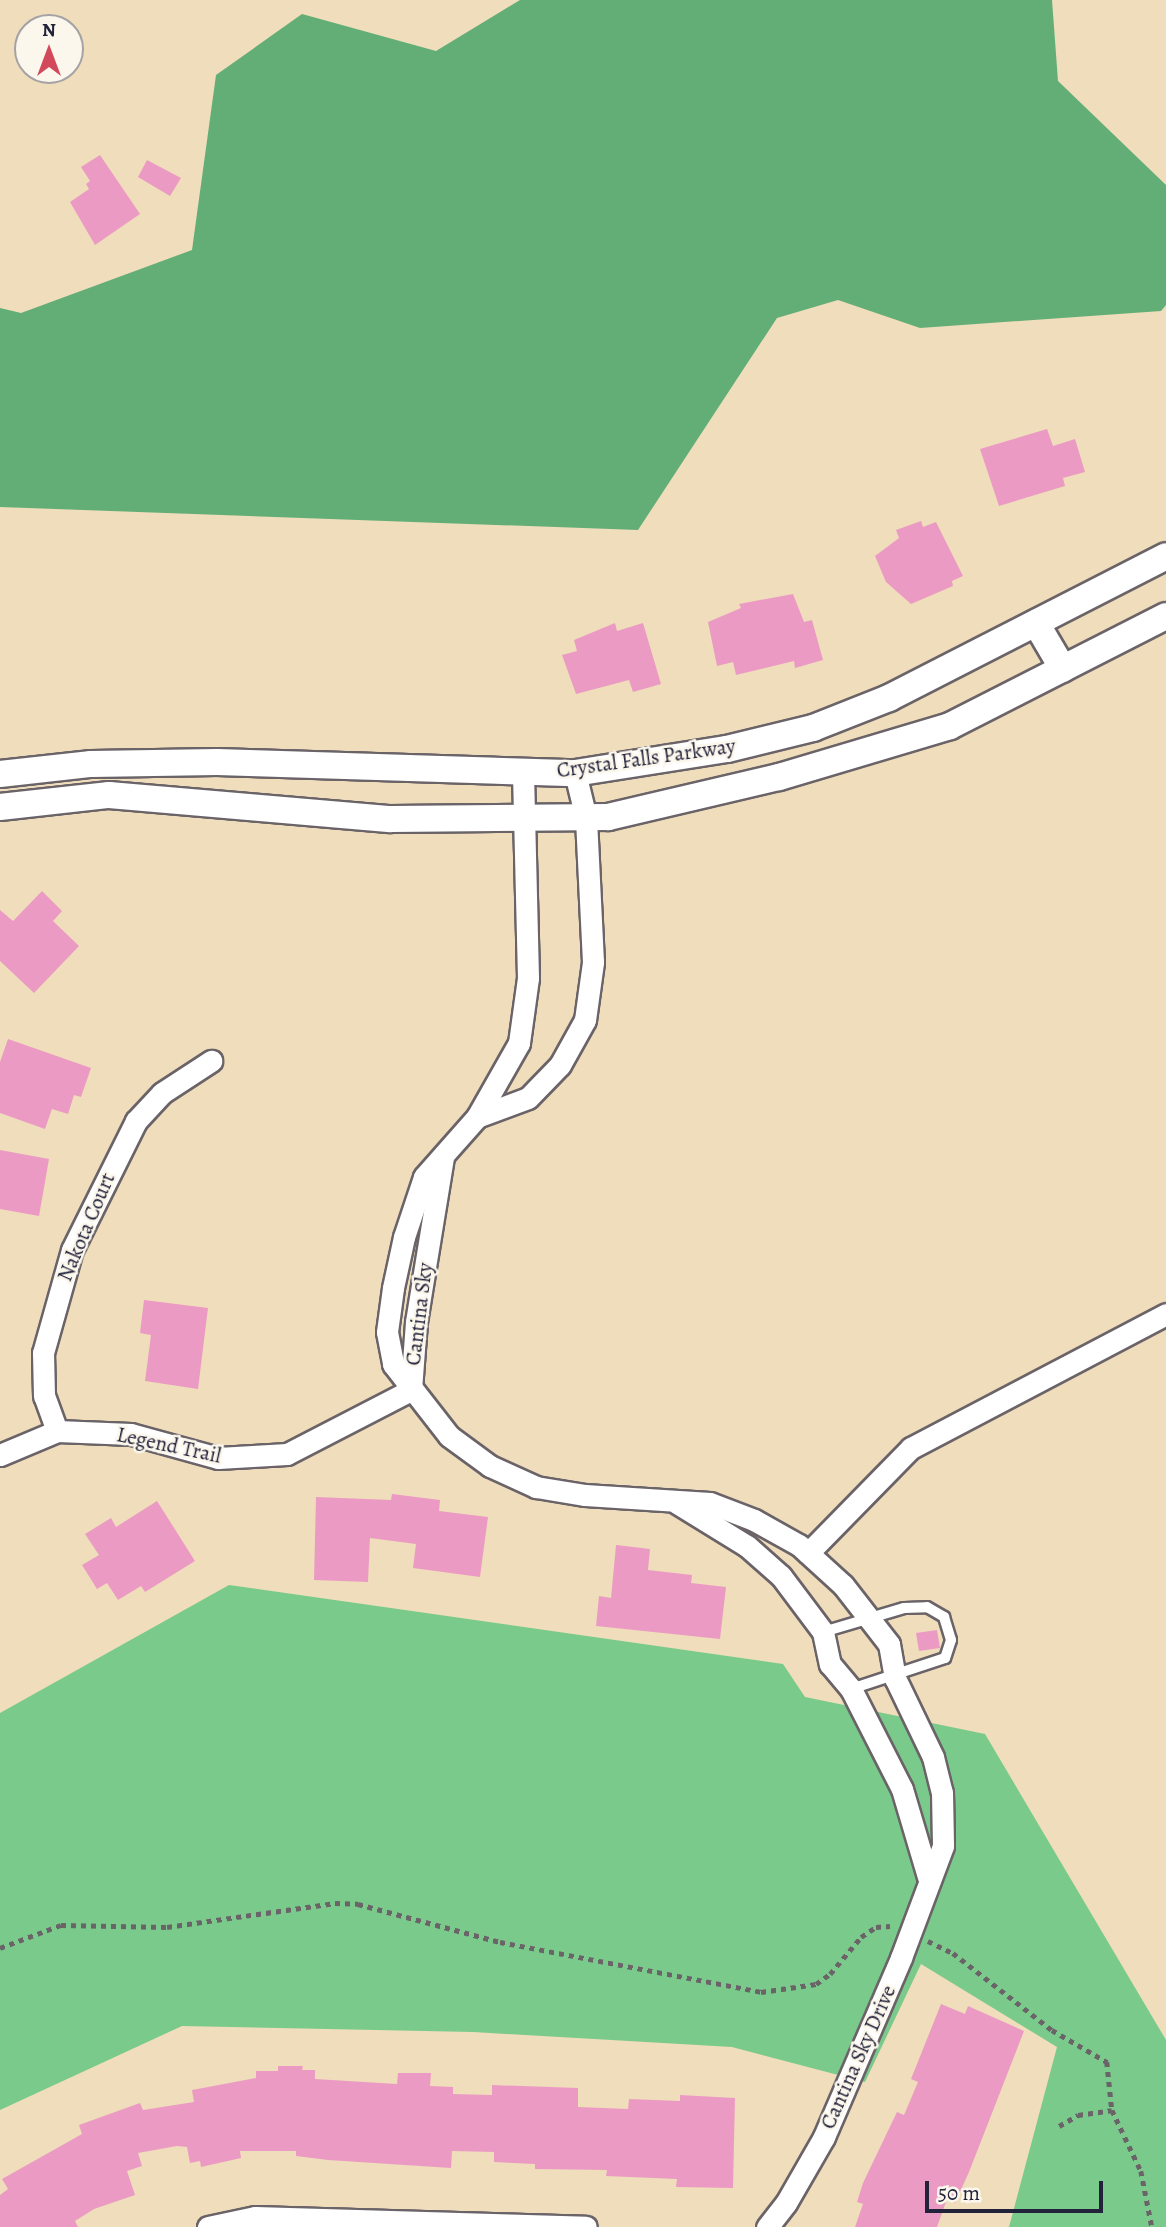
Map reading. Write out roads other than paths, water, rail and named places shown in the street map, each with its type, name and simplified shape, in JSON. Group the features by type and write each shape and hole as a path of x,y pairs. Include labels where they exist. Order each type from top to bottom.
{"street":[{"name":"Crystal Falls Parkway","path":"0,774 91,764 217,762 575,773 727,749 813,728 889,698 1166,555"},
{"name":"Crystal Falls Parkway","path":"0,807 109,795 378,818 608,817 779,777 950,726 1166,616"},
{"path":"1036,623 1063,669"},
{"name":"Cantina Sky","path":"411,1390 393,1364 387,1332 404,1237 424,1177 477,1118 519,1043 524,1010 523,773"},
{"name":"Cantina Sky","path":"477,1118 528,1098 560,1065 584,1020 593,962 586,818 575,773"},
{"name":"Nakota Court","path":"57,1431 44,1396 43,1353 72,1250 136,1121 162,1093 211,1061"},
{"name":"Cantina Sky","path":"411,1390 416,1322 443,1155"},
{"path":"808,1553 911,1448 1166,1314"},
{"name":"Legend Trail","path":"0,1455 57,1431 131,1434 219,1458 254,1459 287,1454 323,1439 411,1390"},
{"name":"Cantina Sky Drive","path":"411,1390 449,1436 490,1466 536,1487 677,1503 710,1503 754,1520 808,1553 869,1617 889,1644 895,1678 933,1757 942,1792 943,1846 928,1877 911,1933 824,2137 786,2203 767,2227"},
{"name":"Cantina Sky Drive","path":"677,1503 747,1546 781,1576 823,1632 830,1664 851,1689 902,1789 928,1877"},
{"path":"208,2227 255,2217 586,2227"}],"lane":[{"path":"823,1632 869,1617 927,1607 944,1617 951,1640 945,1658 895,1678 851,1689"}]}
